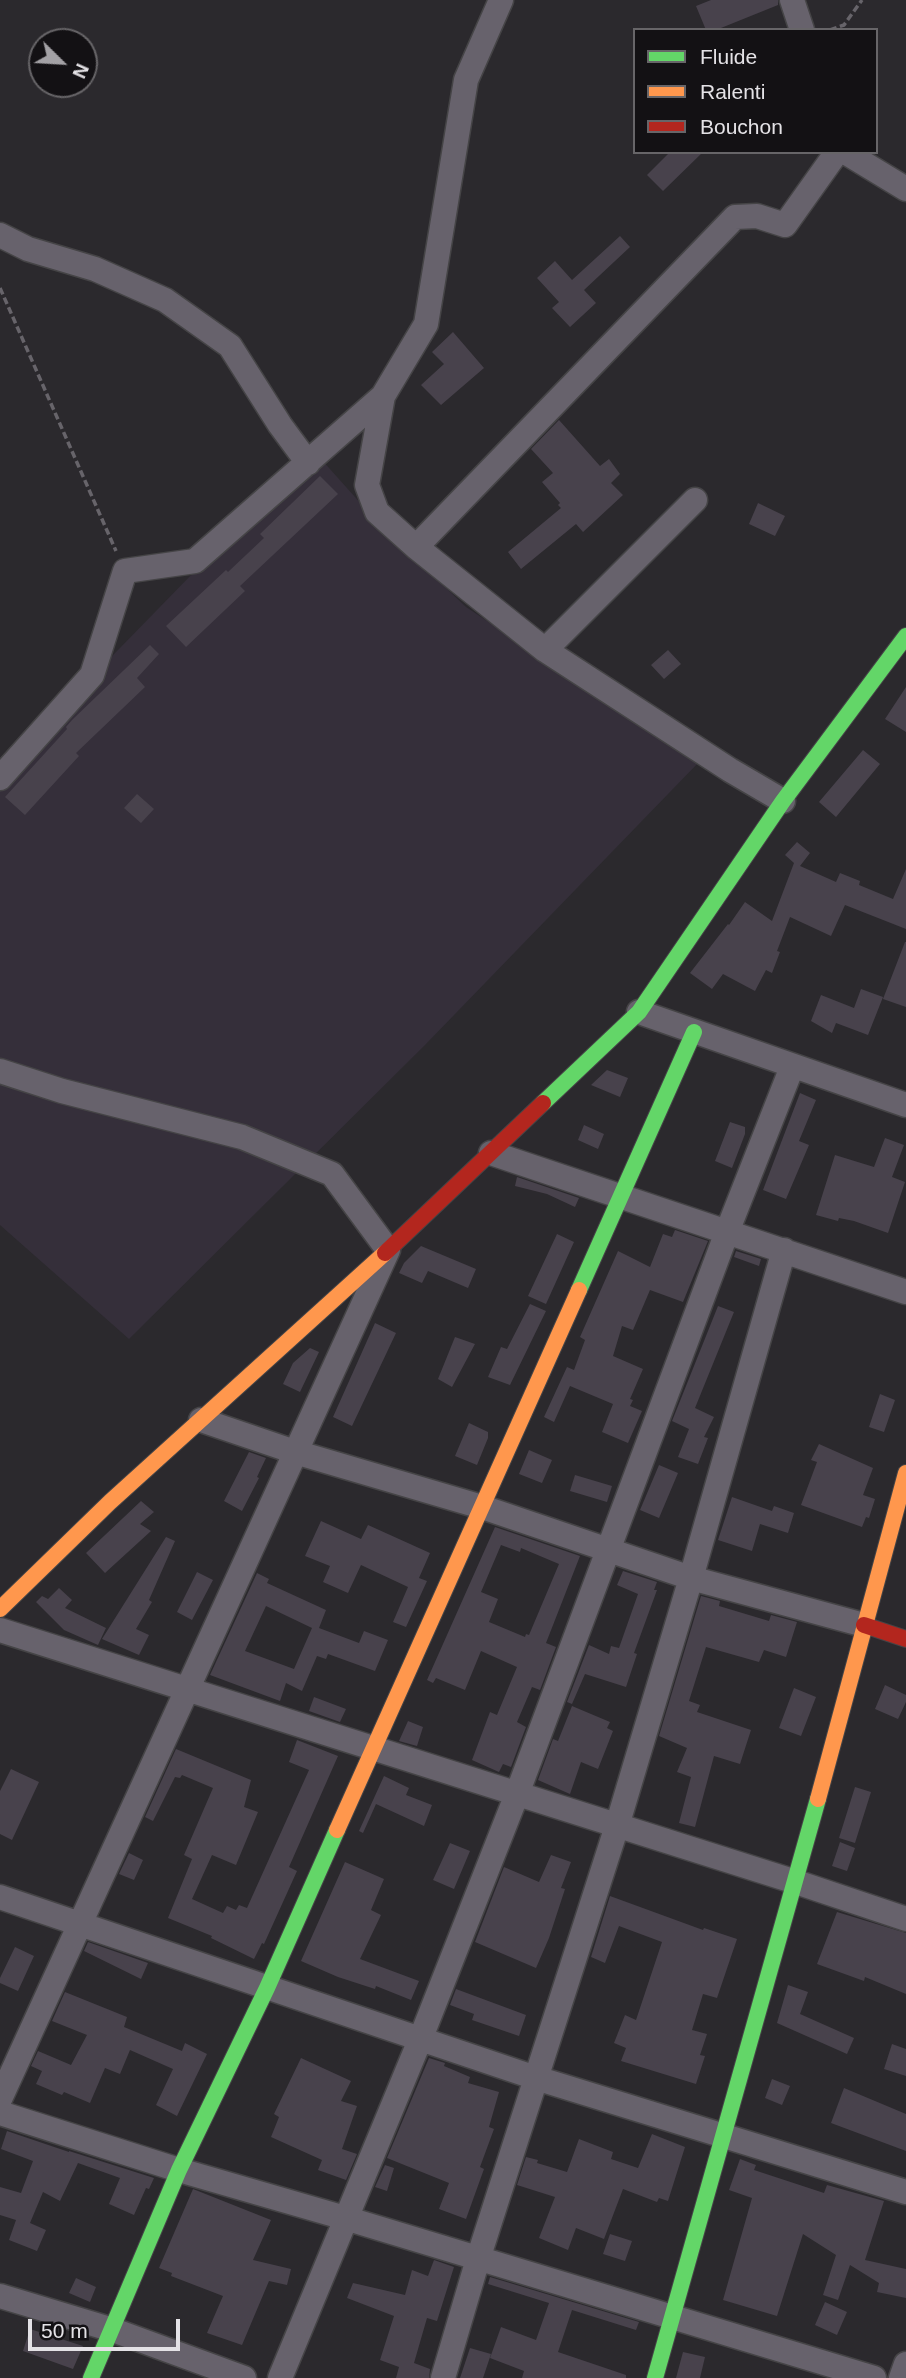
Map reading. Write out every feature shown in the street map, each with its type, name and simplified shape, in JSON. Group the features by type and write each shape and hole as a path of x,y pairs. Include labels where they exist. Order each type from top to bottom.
{"street":[{"path":"0,778 92,675 125,571 195,561 383,396 426,324 466,80 501,0"},
{"path":"792,0 801,28"},
{"path":"416,547 734,217 757,216 785,225 836,154"},
{"path":"848,154 906,190"},
{"path":"0,235 28,249 95,270 165,300 230,346 280,425 308,463"},
{"path":"383,396 367,485 377,512 416,547 545,650 783,802"},
{"path":"545,650 695,500"},
{"path":"0,1609 110,1503 388,1250 639,1012 783,802 906,636"},
{"path":"639,1012 906,1105"},
{"path":"91,2378 179,2170 267,1988 694,1032"},
{"path":"280,2378 420,2040 517,1794 727,1232 792,1067"},
{"path":"0,1071 62,1091 242,1137 332,1174 388,1250"},
{"path":"491,1153 906,1292"},
{"path":"0,2099 388,1250"},
{"path":"443,2378 478,2259 617,1826 784,1250"},
{"path":"201,1420 295,1452 482,1507 691,1578 906,1639"},
{"path":"655,2378 796,1882 906,1473"},
{"path":"0,1630 906,1919"},
{"path":"0,1897 536,2078 906,2192"},
{"path":"0,2113 179,2170 874,2378"},
{"path":"0,2296 113,2330 244,2378"},
{"path":"901,2378 906,2364"}],"path":[{"path":"836,28 844,25 862,0"},
{"path":"0,288 125,571"}],"shaded area":[{"path":"313,450 380,525 466,607 700,761 425,1045 129,1339 0,1225 0,771"}],"building":[{"path":"711,0 778,0 778,5 721,28 705,28 696,6"},
{"path":"668,154 701,154 663,191 647,175"},
{"path":"620,236 630,247 584,290 596,303 570,327 552,308 559,302 537,278 555,261 572,280"},
{"path":"453,332 484,368 441,405 421,385 444,364 432,352"},
{"path":"559,420 600,466 609,459 620,474 611,483 623,495 583,532 576,524 521,569 508,552 561,508 558,505 560,503 542,482 553,473 531,449"},
{"path":"320,476 338,494 240,586 245,591 186,647 166,626 264,538 260,534"},
{"path":"758,503 785,516 775,536 749,524"},
{"path":"150,645 159,654 137,678 145,687 76,753 79,756 25,815 5,797 67,729 72,720"},
{"path":"668,650 681,664 664,679 651,665"},
{"path":"906,687 906,732 885,719"},
{"path":"863,750 880,764 836,817 819,802"},
{"path":"137,794 154,809 141,823 124,808"},
{"path":"797,842 810,853 800,866 836,882 840,873 860,881 859,885 893,899 906,869 906,929 845,905 831,936 790,917 772,973 766,970 755,991 723,974 712,989 690,973 745,902 772,921 794,863 785,855"},
{"path":"906,942 906,1007 883,999"},
{"path":"861,989 883,997 868,1035 836,1023 832,1033 811,1021 821,995 854,1008"},
{"path":"607,1070 628,1078 620,1097 591,1085"},
{"path":"800,1093 816,1100 799,1141 809,1145 786,1199 763,1190"},
{"path":"730,1122 745,1127 745,1134 732,1168 715,1161"},
{"path":"584,1125 604,1134 598,1149 578,1140"},
{"path":"885,1138 904,1145 892,1177 905,1182 888,1233 854,1221 839,1218 838,1221 816,1215 835,1155 874,1167"},
{"path":"517,1177 579,1198 575,1207 547,1194 515,1186"},
{"path":"675,1230 708,1241 683,1302 650,1290 633,1330 622,1326 613,1356 643,1369 630,1399 633,1400 630,1406 642,1411 628,1443 602,1432 613,1404 570,1386 554,1422 544,1417 567,1367 574,1370 585,1340 580,1337 618,1251 650,1267 663,1234 672,1237"},
{"path":"557,1234 574,1242 546,1304 528,1296"},
{"path":"421,1246 476,1269 468,1288 428,1271 422,1283 399,1273 404,1263"},
{"path":"736,1251 761,1259 759,1266 734,1257"},
{"path":"530,1304 546,1311 510,1385 488,1377 501,1347 507,1349"},
{"path":"718,1306 734,1312 695,1408 714,1417 704,1437 708,1438 698,1464 678,1457 689,1429 672,1421"},
{"path":"375,1323 396,1333 352,1426 333,1417"},
{"path":"455,1337 475,1344 452,1387 438,1379"},
{"path":"310,1348 319,1352 300,1392 283,1384 293,1363"},
{"path":"880,1394 895,1400 884,1432 869,1427"},
{"path":"469,1423 488,1432 477,1465 455,1456"},
{"path":"819,1444 873,1468 863,1495 875,1499 869,1518 866,1517 862,1527 801,1505 817,1462 811,1460"},
{"path":"529,1450 552,1460 542,1483 519,1474"},
{"path":"249,1452 266,1458 242,1511 224,1501"},
{"path":"659,1465 678,1473 659,1518 640,1510"},
{"path":"575,1475 612,1486 607,1502 570,1491"},
{"path":"732,1497 772,1511 774,1506 794,1513 788,1533 760,1524 752,1551 718,1540"},
{"path":"141,1501 154,1512 140,1524 151,1531 105,1573 86,1553"},
{"path":"321,1521 361,1539 368,1525 430,1553 419,1578 427,1581 406,1627 393,1622 408,1587 361,1565 348,1593 323,1582 330,1566 305,1556"},
{"path":"495,1527 580,1556 546,1643 556,1647 540,1690 532,1687 517,1722 526,1727 511,1767 503,1764 499,1772 472,1760 490,1712 497,1715 517,1667 481,1651 465,1690 436,1678 433,1683 427,1680","holes":["501,1545 520,1552 521,1548 559,1564 529,1635 526,1634 525,1637 489,1622 498,1599 481,1592"]},
{"path":"166,1537 175,1541 149,1600 152,1602 136,1629 149,1635 139,1655 102,1639"},
{"path":"623,1571 657,1582 654,1590 657,1590 634,1653 637,1654 626,1687 585,1674 572,1704 567,1702 589,1645 609,1654 611,1646 619,1648 638,1594 617,1585"},
{"path":"197,1572 213,1580 192,1620 177,1612"},
{"path":"257,1573 269,1579 267,1583 326,1610 319,1628 359,1643 364,1631 388,1640 375,1671 328,1654 326,1659 317,1656 302,1691 286,1683 280,1701 210,1675","holes":["266,1606 312,1628 294,1669 245,1651"]},
{"path":"59,1588 72,1600 65,1608 106,1628 98,1645 64,1630 36,1602 42,1596 48,1599"},
{"path":"701,1596 720,1601 719,1606 769,1621 771,1615 797,1622 786,1657 764,1650 759,1662 706,1647 689,1701 700,1705 697,1712 751,1730 740,1764 714,1756 695,1827 679,1823 691,1777 677,1772 687,1748 659,1736"},
{"path":"885,1685 906,1695 906,1702 898,1719 875,1709"},
{"path":"794,1688 816,1697 801,1736 779,1728"},
{"path":"314,1697 346,1709 340,1722 309,1711"},
{"path":"572,1706 610,1722 607,1728 613,1731 598,1769 581,1762 570,1794 538,1780 553,1739 558,1741"},
{"path":"408,1721 423,1727 417,1746 399,1741"},
{"path":"297,1740 338,1756 289,1867 297,1871 264,1944 262,1943 254,1959 211,1938 212,1936 168,1918 192,1859 184,1855 213,1788 182,1775 180,1778 175,1777 153,1821 145,1817 176,1749 251,1780 244,1807 258,1812 236,1865 212,1855 192,1899 223,1913 227,1906 236,1910 239,1905 247,1908 309,1770 289,1762"},
{"path":"11,1769 39,1782 12,1840 0,1834 0,1791"},
{"path":"384,1776 409,1788 406,1795 432,1805 424,1826 376,1804 363,1833 359,1831"},
{"path":"855,1787 871,1792 855,1843 839,1838"},
{"path":"840,1842 855,1848 847,1871 832,1866"},
{"path":"450,1843 470,1851 454,1889 433,1880"},
{"path":"129,1853 143,1860 134,1880 119,1874"},
{"path":"551,1855 571,1862 561,1888 565,1889 549,1938 536,1968 475,1942 504,1867 539,1882"},
{"path":"345,1862 384,1879 371,1910 381,1915 360,1959 419,1981 411,2000 376,1986 375,1989 338,1977 301,1961"},
{"path":"610,1896 703,1930 704,1928 737,1939 717,1998 703,1994 692,2030 707,2034 700,2055 705,2056 696,2084 621,2061 626,2048 614,2043 625,2015 636,2020 662,1942 619,1926 605,1963 591,1957"},
{"path":"837,1912 906,1933 906,1994 865,1977 864,1981 817,1964"},
{"path":"88,1942 148,1963 141,1979 84,1951"},
{"path":"15,1947 34,1956 18,1991 0,1983"},
{"path":"788,1985 808,1992 800,2014 854,2038 847,2054 777,2023"},
{"path":"456,1989 526,2015 519,2036 472,2020 474,2014 450,2005"},
{"path":"65,1992 127,2017 124,2027 182,2051 185,2043 207,2054 177,2116 156,2105 173,2069 130,2050 120,2074 105,2068 90,2103 36,2084 42,2071 31,2066 38,2051 71,2065 87,2035 52,2021"},
{"path":"892,2044 906,2049 906,2076 884,2069"},
{"path":"301,2058 351,2081 341,2101 357,2106 342,2149 357,2154 346,2180 318,2170 322,2160 271,2137 279,2117 274,2114"},
{"path":"429,2058 445,2063 444,2066 470,2077 468,2083 499,2092 489,2127 494,2129 480,2167 484,2169 466,2219 439,2209 449,2183 387,2158"},
{"path":"772,2079 790,2086 782,2105 765,2098"},
{"path":"844,2088 906,2114 906,2151 831,2123"},
{"path":"7,2131 154,2178 149,2189 146,2188 134,2215 109,2204 120,2178 78,2163 60,2201 43,2192 30,2223 46,2230 37,2251 9,2240 16,2220 0,2215 0,2187 21,2193 33,2161 1,2149"},
{"path":"652,2134 685,2147 668,2201 659,2198 657,2202 623,2189 604,2239 576,2228 568,2250 539,2238 555,2197 517,2185 526,2157 567,2172 579,2139 613,2152 611,2159 638,2168"},
{"path":"740,2159 756,2165 754,2170 824,2193 827,2185 884,2201 865,2260 906,2269 906,2298 877,2292 879,2283 850,2265 838,2300 823,2295 836,2255 803,2234 777,2316 723,2300 752,2198 729,2190"},
{"path":"385,2165 394,2168 387,2191 375,2187"},
{"path":"193,2189 271,2220 253,2260 291,2269 287,2285 269,2281 242,2345 207,2333 223,2296 171,2276 172,2273 159,2268"},
{"path":"610,2234 632,2241 625,2261 603,2254"},
{"path":"434,2260 454,2267 437,2321 427,2318 414,2363 430,2369 429,2378 396,2378 399,2367 380,2360 394,2316 347,2298 353,2283 405,2295 412,2270 428,2276"},
{"path":"490,2277 639,2322 636,2330 572,2310 558,2352 626,2375 626,2378 522,2378 524,2371 490,2358 501,2327 536,2340 549,2303 488,2284"},
{"path":"76,2278 96,2287 90,2302 69,2293"},
{"path":"825,2302 847,2312 837,2335 815,2325"},
{"path":"30,2329 83,2346 73,2369 23,2351"},
{"path":"470,2348 491,2354 483,2378 460,2378"},
{"path":"683,2352 705,2357 700,2378 676,2378"}],"traffic: fast":[{"path":"543,1103 639,1012 783,801 906,636"},
{"path":"579,1290 694,1032"},
{"path":"655,2378 818,1799"},
{"path":"91,2378 179,2170 267,1988 337,1830"}],"traffic: slow":[{"path":"0,1609 110,1502 385,1253"},
{"path":"337,1830 579,1290"},
{"path":"818,1799 906,1473"}],"traffic: jam":[{"path":"385,1253 543,1103"},
{"path":"864,1625 906,1639"}]}
